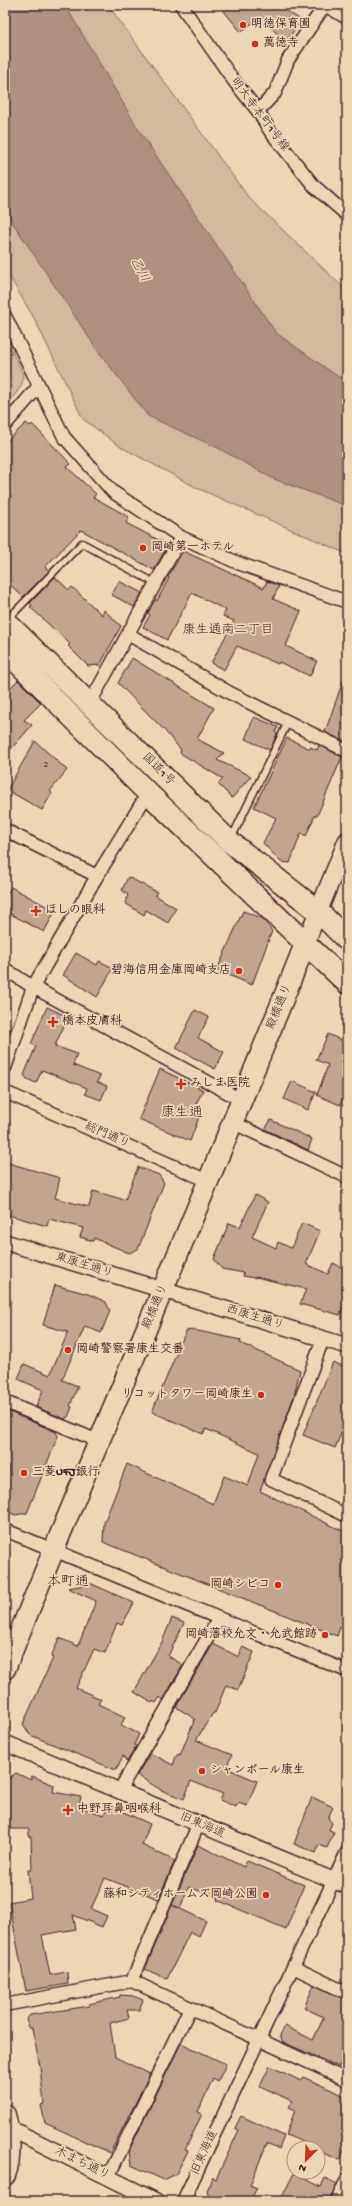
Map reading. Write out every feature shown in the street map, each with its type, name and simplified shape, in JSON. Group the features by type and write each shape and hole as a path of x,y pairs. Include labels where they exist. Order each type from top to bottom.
{"highway":[{"name":"国道1号","path":"6,621 230,842 318,912 347,940"},
{"name":"国道1号","path":"5,650 148,793 347,983"}],"main road":[{"path":"306,944 347,841"},
{"name":"殿橋通り","path":"5,1669 11,1638 54,1550 98,1441 164,1290 208,1181 243,1101 306,944"},
{"path":"5,2175 8,2166 7,2121"}],"street":[{"name":"明大寺本町1号線","path":"181,5 234,81 258,111 270,131 314,186 347,215"},
{"path":"258,111 275,93 288,60 325,5 347,18"},
{"path":"5,316 64,437 113,492 181,537 238,564 347,602"},
{"path":"5,341 18,342"},
{"path":"5,425 39,386"},
{"path":"90,703 181,537"},
{"path":"128,634 230,693 347,751"},
{"path":"5,1068 33,987 97,876 148,793"},
{"path":"5,830 97,876"},
{"path":"5,969 33,987 243,1101"},
{"name":"総門通り","path":"5,1092 208,1181"},
{"path":"234,1122 347,1177"},
{"name":"東康生通り","path":"5,1242 164,1290"},
{"name":"西康生通り","path":"164,1290 347,1346"},
{"path":"323,1339 271,1479 347,1516"},
{"path":"5,1402 98,1441"},
{"path":"5,1530 347,1671"},
{"path":"119,1791 219,1618"},
{"name":"旧東海道","path":"5,1743 198,1825 340,1883 293,1967 182,2201"},
{"path":"132,1981 198,1825"},
{"path":"340,1883 347,1852"},
{"path":"293,1967 347,1993"},
{"path":"5,2005 132,1981 347,2080"},
{"path":"108,2177 190,2008"},
{"name":"木まち通り","path":"7,2121 108,2177 156,2201"},
{"path":"337,2201 347,2179"}],"lane":[{"path":"6,621 82,543 155,583"},
{"path":"230,842 288,722"}],"shaded area":[{"path":"65,5 108,5 249,198 347,291 347,383 276,333 140,132"},
{"path":"5,211 98,351 148,416 218,448 274,479 347,506 347,554 197,488 121,447 83,419 35,320 5,269"},
{"path":"10,347 20,367 23,379 22,384 5,407 5,354"}],"water":[{"name":"乙川","path":"5,5 65,5 140,132 276,333 347,383 347,506 274,479 218,448 148,416 98,351 5,211"}],"building":[{"path":"219,5 277,5 301,20 286,42 260,17 241,32"},
{"path":"26,423 30,426 32,424 71,464 67,467 96,494 93,497 129,517 126,523 168,545 154,570 81,530 45,567 49,571 23,597 5,580 5,505 12,497 5,491 5,443"},
{"path":"183,551 264,588 267,581 279,586 273,599 301,611 286,646 317,661 310,676 237,646 224,670 211,663 234,621 223,616 226,610 192,593 167,640 143,627 150,615 148,613 155,599 157,601 169,578 168,577"},
{"path":"55,577 69,590 72,587 102,615 104,610 121,626 100,665 88,666 68,646 70,644 30,607 32,606 30,603"},
{"path":"119,581 142,593 134,607 112,595"},
{"path":"132,658 214,708 197,739 224,753 217,760 251,776 232,798 218,784 223,779 180,753 181,750 165,731 118,683"},
{"path":"345,675 347,676 347,743 325,732"},
{"path":"18,680 41,703 24,720 32,725 5,756 5,693"},
{"path":"254,717 278,727 275,732 277,734 270,750 245,739"},
{"path":"287,738 310,749 310,747 317,750 319,745 342,757 317,816 315,815 306,836 301,833 290,863 281,862 263,843 276,818 254,807"},
{"path":"35,741 67,770 50,791 52,793 42,810 7,790"},
{"path":"128,877 157,892 155,895 176,908 168,923 146,910 144,915 125,903 128,895 122,890"},
{"path":"11,887 55,911 44,932 5,911 5,898"},
{"path":"243,911 262,918 272,931 252,985 217,970"},
{"path":"76,953 97,965 99,961 113,968 97,997 63,975"},
{"path":"47,1007 68,1017 55,1046 77,1054 73,1065 100,1076 97,1082 107,1086 101,1100 85,1094 87,1088 42,1070 36,1083 27,1079 24,1075 36,1046 31,1044"},
{"path":"195,1010 209,1017 198,1038 224,1052 215,1069 176,1048"},
{"path":"328,1034 347,1043 347,1087 340,1105 317,1095 328,1065 316,1060"},
{"path":"160,1069 203,1090 195,1106 202,1109 190,1141 139,1119"},
{"path":"292,1081 316,1092 308,1110 284,1099"},
{"path":"271,1120 312,1139 308,1150 265,1129"},
{"path":"5,1162 60,1178 55,1198 89,1207 93,1191 125,1200 138,1167 159,1175 164,1183 138,1249 129,1253 94,1238 93,1241 80,1237 83,1228 49,1219 47,1226 5,1214"},
{"path":"255,1195 268,1202 252,1237 276,1248 278,1242 291,1248 302,1223 320,1231 306,1264 328,1274 333,1263 347,1270 347,1296 340,1315 300,1304 306,1289 256,1277 243,1276 244,1273 222,1269 214,1259 229,1223 240,1227"},
{"path":"55,1285 88,1294 106,1302 110,1311 101,1333 85,1326 62,1380 78,1386 70,1406 72,1407 68,1417 64,1419 36,1407 43,1390 18,1379 24,1364 50,1375 68,1332 43,1325"},
{"name":"岡崎シビコ","path":"193,1330 241,1340 240,1343 300,1370 294,1396 260,1491 347,1533 347,1630 340,1627 337,1636 103,1542 104,1523 127,1464 213,1504 224,1476 248,1486 259,1453 206,1429 203,1434 152,1412 186,1331"},
{"path":"333,1362 347,1368 347,1420 335,1448 303,1435"},
{"name":"三菱UFJ銀行","path":"5,1410 56,1432 58,1436 27,1513 15,1515 5,1510"},
{"path":"92,1584 134,1603 122,1625 117,1623 105,1653 94,1649 76,1688 101,1699 98,1704 125,1717 121,1725 139,1734 134,1745 136,1746 127,1762 123,1756 116,1770 30,1735 23,1724 53,1658 51,1657 59,1638 78,1646 96,1601 68,1588"},
{"path":"172,1618 184,1623 168,1656 183,1665 163,1700 160,1697 156,1703 153,1701 152,1703 134,1692 162,1642"},
{"path":"213,1644 239,1657 242,1647 254,1652 238,1690 226,1685 215,1713 213,1713 196,1740 232,1755 226,1768 257,1781 247,1806 238,1803 236,1807 220,1800 223,1794 191,1781 184,1799 161,1790 137,1775 150,1753 173,1765 177,1754 180,1755 195,1719 176,1707"},
{"path":"16,1773 31,1780 32,1776 54,1785 53,1792 81,1797 79,1807 104,1815 108,1805 150,1824 142,1845 175,1861 158,1899 105,1878 91,1909 107,1916 102,1927 73,1915 76,1929 42,1935 50,1975 67,1972 68,1984 26,1991 9,1902 31,1898 28,1870 32,1870 31,1836 29,1836 29,1829 5,1829 5,1781"},
{"path":"312,1797 333,1807 328,1818 332,1823 329,1830 334,1832 327,1848 319,1845 316,1853 294,1844"},
{"path":"198,1845 244,1867 247,1861 304,1885 286,1929 217,1900 218,1898 189,1887 180,1908 172,1905"},
{"path":"172,1905 206,1921 199,1936 190,1932 167,1979 145,1969"},
{"path":"314,1985 347,2000 347,2065 341,2062 339,2067 283,2042 280,2035 285,2026 313,2040 324,2017 304,2008"},
{"path":"120,1995 133,1996 143,2000 139,2010 127,2010 129,2018 110,2023 115,2057 150,2074 110,2153 45,2123 41,2105 44,2104 40,2067 32,2028 29,2028 27,2019 30,2015 90,2006 89,2004 120,1997"},
{"path":"181,2043 226,2064 218,2081 213,2078 198,2112 202,2114 185,2150 188,2151 176,2174 164,2180 131,2165 129,2151"},
{"path":"270,2066 301,2081 303,2077 347,2097 347,2143 340,2160 326,2154 326,2140 298,2140 286,2135 295,2110 289,2107 292,2101 260,2086"},
{"path":"241,2116 284,2136 279,2149 267,2143 250,2185 257,2188 250,2201 210,2201 207,2191 212,2177 216,2179 239,2130 235,2128"},
{"path":"326,2178 337,2184 330,2201 280,2201 290,2180 308,2180 321,2187"}],"place":[{"name":"明徳保育園","path":"243,25"},
{"name":"萬徳寺","path":"255,44"},
{"name":"岡崎第一ホテル","path":"143,548"},
{"name":"ほしの眼科","path":"36,911"},
{"name":"碧海信用金庫岡崎支店","path":"239,971"},
{"name":"橋本皮膚科","path":"53,1022"},
{"name":"みしま医院","path":"181,1084"},
{"name":"岡崎警察署康生交番","path":"68,1350"},
{"name":"リコットタワー岡崎康生","path":"261,1395"},
{"name":"三菱UFJ銀行","path":"24,1473"},
{"name":"岡崎シビコ","path":"278,1585"},
{"name":"岡崎藩校允文・允武館跡","path":"325,1635"},
{"name":"シャンポール康生","path":"202,1771"},
{"name":"中野耳鼻咽喉科","path":"68,1810"},
{"name":"藤和シティホームズ岡崎公園","path":"266,1895"}],"district":[{"name":"康生通南二丁目","path":"228,630"},
{"name":"康生通","path":"182,1113"},
{"name":"本町通","path":"68,1582"}]}
